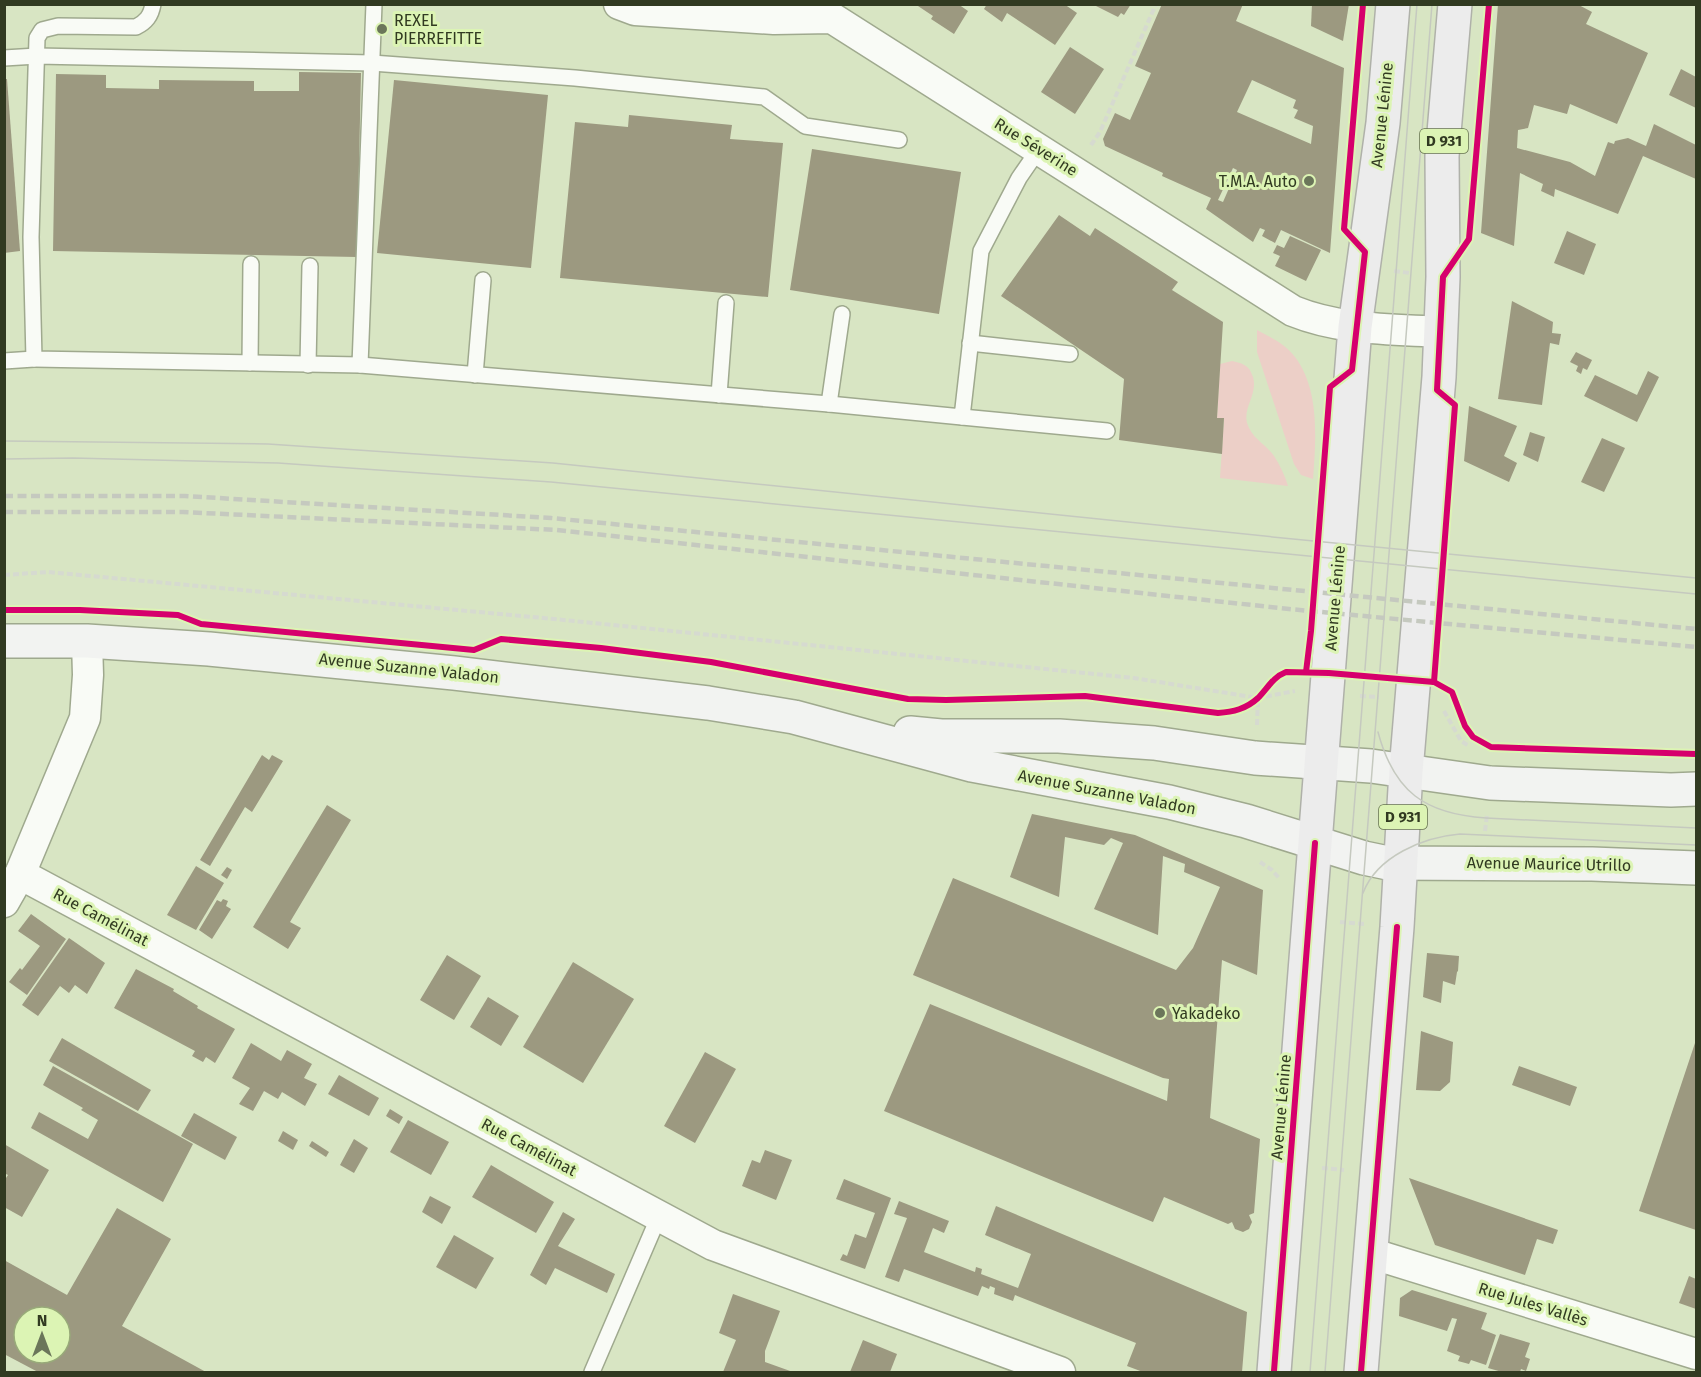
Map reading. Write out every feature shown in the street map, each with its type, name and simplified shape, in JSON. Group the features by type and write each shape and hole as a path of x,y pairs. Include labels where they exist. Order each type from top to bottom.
{"main road":[{"name":"Avenue Lénine","path":"1274,1372 1355,327 1383,123 1393,4"},
{"name":"D 931","path":"1361,1372 1402,863 1406,771 1438,384 1443,277 1442,156 1455,4"}],"street":[{"name":"Rue Séverine","path":"619,4 635,10 774,20 828,11 1293,311 1317,321 1355,327 1440,332"},
{"name":"Avenue Suzanne Valadon","path":"4,641 87,641 209,649 500,678 708,703 811,721 941,736 1059,736 1143,742 1255,758 1406,771"},
{"path":"4,902 20,874 85,718 88,675 87,641"},
{"name":"Avenue Suzanne Valadon","path":"811,721 972,765 1168,802 1246,821 1364,858 1402,863"},
{"path":"1406,771 1490,783 1660,790 1696,789"},
{"name":"Avenue Maurice Utrillo","path":"1402,863 1592,864 1696,868"},
{"name":"Rue Camélinat","path":"20,874 713,1245 1057,1372"},
{"name":"Rue Jules Vallès","path":"1370,1253 1696,1354"}],"lane":[{"path":"34,359 31,237 37,38 42,30 58,26 136,27 144,23 150,15 153,4"},
{"path":"360,365 374,4"},
{"path":"4,58 37,56 372,63 575,78 764,97 805,126 899,140"},
{"path":"962,417 981,251 1019,178 1039,149"},
{"path":"250,363 251,264"},
{"path":"308,364 310,266"},
{"path":"475,375 483,280"},
{"path":"719,395 726,303"},
{"path":"829,404 842,314"},
{"path":"970,343 1070,354"},
{"path":"4,361 34,359 360,365 829,404 1107,430"},
{"path":"592,1372 659,1216"}],"path":[{"path":"1073,170 1100,132 1156,4"},
{"path":"1363,269 1443,277"},
{"path":"4,574 48,572 554,619 1134,678 1258,698 1297,691 1328,693"},
{"path":"1250,704 1265,689"},
{"path":"1319,1168 1347,1171"}],"shaded area":[{"path":"1257,330 1278,341 1291,352 1309,384 1315,432 1313,479 1301,475 1294,464 1257,352"},
{"path":"1232,361 1250,370 1254,389 1247,411 1247,423 1252,433 1274,456 1288,486 1220,478 1224,419 1217,418 1220,364"}],"building":[{"path":"915,4 958,4 968,11 954,34 931,19 933,16"},
{"path":"987,4 1064,4 1077,13 1055,45 1007,13 1002,22 984,9"},
{"path":"1092,4 1131,4 1124,15 1121,13 1118,17"},
{"path":"1162,4 1243,4 1236,21 1344,68 1330,253 1281,230 1275,243 1262,236 1265,230 1260,228 1253,242 1206,209 1211,198 1162,176 1163,173 1105,146 1103,139 1115,113 1130,120 1151,73 1135,66","holes":["1252,80 1296,100 1293,108 1298,110 1294,118 1313,126 1311,144 1237,112","1233,168 1237,170 1223,202 1218,200"]},
{"path":"1312,4 1349,4 1343,41 1311,26"},
{"path":"1498,4 1577,4 1592,12 1586,24 1648,53 1617,124 1570,104 1567,114 1534,105 1528,128 1518,130 1517,148 1570,162 1595,176 1608,142 1614,144 1615,141 1628,138 1646,146 1654,124 1696,145 1696,179 1643,156 1618,214 1555,189 1554,197 1541,191 1543,184 1520,173 1514,246 1481,233"},
{"path":"1070,47 1104,69 1075,114 1041,92"},
{"path":"1681,69 1696,77 1696,108 1669,95"},
{"path":"299,72 361,73 357,257 53,251 56,74 106,75 106,88 159,89 159,80 254,81 254,91 299,91"},
{"path":"4,79 7,79 20,251 4,253"},
{"path":"394,80 548,95 531,268 377,253"},
{"path":"629,115 732,125 730,139 783,143 768,297 560,278 575,122 628,127"},
{"path":"812,149 961,172 939,314 790,290"},
{"path":"1059,215 1090,236 1095,228 1178,282 1172,290 1223,322 1217,418 1224,418 1222,454 1119,440 1124,379 1001,296"},
{"path":"1567,231 1596,244 1584,275 1554,263"},
{"path":"1290,236 1321,250 1306,281 1275,266 1280,256 1273,253 1277,245 1284,248"},
{"path":"1512,301 1553,322 1552,333 1561,334 1559,345 1550,343 1542,405 1498,399"},
{"path":"1576,352 1592,360 1587,370 1583,368 1581,374 1576,371 1578,366 1570,362"},
{"path":"1648,371 1659,377 1637,422 1584,396 1595,375 1637,395"},
{"path":"1469,406 1517,426 1504,456 1517,463 1509,482 1464,461"},
{"path":"1530,432 1545,437 1538,462 1523,455"},
{"path":"1602,438 1625,448 1604,492 1581,482"},
{"path":"262,755 269,760 272,755 283,761 252,812 245,807 210,866 200,860"},
{"path":"327,805 351,820 290,922 301,928 288,949 253,927"},
{"path":"1032,814 1135,835 1263,890 1257,975 1222,960 1210,1118 1260,1139 1254,1213 1249,1215 1252,1222 1249,1229 1243,1232 1235,1229 1232,1222 1228,1224 1164,1197 1153,1222 884,1111 930,1004 1167,1101 1169,1079 913,975 953,878 1176,970 1193,948 1220,887 1184,872 1185,864 1163,856 1158,935 1094,909 1123,843 1111,838 1104,845 1065,837 1059,897 1010,877"},
{"path":"196,866 224,883 196,930 167,915"},
{"path":"227,867 232,870 227,879 221,875"},
{"path":"223,899 228,901 226,906 231,909 212,939 199,930 217,900 221,902"},
{"path":"31,914 66,939 27,995 9,982 20,968 22,970 40,946 18,931"},
{"path":"69,938 105,963 87,994 75,985 69,993 60,986 38,1016 22,1005"},
{"path":"1427,953 1459,956 1455,985 1443,981 1441,1003 1423,997"},
{"path":"447,955 481,976 454,1020 420,1000"},
{"path":"573,962 634,999 583,1083 523,1047"},
{"path":"136,969 174,989 173,991 198,1006 197,1008 235,1029 215,1063 206,1057 203,1062 192,1056 195,1051 114,1008"},
{"path":"488,997 519,1016 501,1046 470,1027"},
{"path":"1421,1031 1453,1042 1450,1082 1440,1091 1416,1090"},
{"path":"62,1038 151,1090 138,1111 49,1061"},
{"path":"1696,1040 1696,1230 1639,1211"},
{"path":"251,1043 281,1061 287,1050 312,1064 304,1078 317,1084 305,1106 282,1092 278,1099 264,1091 253,1111 239,1104 250,1088 232,1078"},
{"path":"705,1052 736,1069 695,1143 664,1126"},
{"path":"53,1066 193,1144 163,1202 31,1128 39,1112 88,1139 98,1120 81,1110 83,1108 43,1085"},
{"path":"1519,1066 1577,1087 1570,1106 1512,1085"},
{"path":"339,1075 379,1098 369,1116 328,1094"},
{"path":"390,1109 403,1117 399,1124 386,1116"},
{"path":"194,1113 237,1137 225,1160 181,1136"},
{"path":"408,1120 449,1142 431,1175 390,1152"},
{"path":"283,1131 298,1140 293,1150 278,1141"},
{"path":"354,1139 368,1148 354,1173 340,1165"},
{"path":"312,1141 329,1152 326,1157 309,1146"},
{"path":"4,1144 49,1170 22,1217 4,1207 4,1181 8,1175 4,1173"},
{"path":"765,1150 792,1160 776,1200 742,1186 752,1160 760,1163"},
{"path":"491,1165 554,1202 536,1233 472,1197"},
{"path":"1409,1178 1558,1230 1553,1244 1537,1239 1525,1275 1435,1245"},
{"path":"844,1179 891,1198 865,1269 840,1260 843,1254 847,1256 855,1234 866,1238 875,1213 836,1199"},
{"path":"430,1196 451,1207 442,1224 422,1212"},
{"path":"899,1201 949,1221 944,1233 933,1228 924,1252 975,1272 976,1267 982,1269 981,1274 1018,1288 1031,1254 985,1235 996,1206 1247,1312 1242,1372 1143,1372 1127,1366 1136,1343 1015,1295 1013,1301 994,1294 995,1288 990,1286 989,1289 982,1286 978,1296 904,1269 899,1282 885,1277 907,1218 894,1214"},
{"path":"117,1208 171,1239 122,1326 206,1372 38,1372 25,1365 72,1365 72,1305 12,1305 12,1358 4,1354 4,1260 67,1295"},
{"path":"563,1212 575,1219 558,1246 615,1274 607,1293 555,1268 546,1285 530,1275"},
{"path":"454,1235 494,1258 476,1289 436,1267"},
{"path":"1689,1276 1696,1279 1696,1309 1679,1303"},
{"path":"1412,1290 1487,1313 1481,1329 1496,1335 1486,1365 1471,1360 1469,1364 1458,1361 1460,1356 1447,1351 1457,1319 1452,1318 1447,1331 1399,1316 1400,1298"},
{"path":"733,1294 780,1311 765,1351 765,1362 793,1372 723,1372 736,1340 719,1333"},
{"path":"1500,1334 1530,1343 1525,1357 1530,1359 1526,1371 1521,1369 1520,1372 1502,1372 1488,1368"},
{"path":"863,1340 897,1354 890,1372 850,1372"}],"tram line":[{"path":"1310,1372 1417,4"},
{"path":"1325,1372 1432,4"},
{"path":"4,441 268,444 553,463 1696,578"},
{"path":"4,459 73,458 278,463 551,482 1696,594"},
{"path":"1378,732 1393,770 1403,785 1429,805 1446,811 1486,818 1696,828"},
{"path":"1363,893 1370,880 1390,859 1417,844 1446,836 1460,834 1696,845"}],"railway":[{"path":"4,496 185,496 551,518 1696,629"},
{"path":"4,512 183,512 557,530 1289,609 1696,647"}],"cycle path":[{"path":"1306,672 1330,387 1352,370 1365,252 1344,229 1363,4"},
{"path":"1434,682 1455,405 1437,390 1443,277 1469,239 1489,4"},
{"path":"4,610 80,610 178,615 201,624 474,650 501,639 601,648 711,662 908,699 1085,696 1218,713 1234,711 1249,705 1274,680 1286,672 1329,673 1434,682 1452,692 1465,726 1473,737 1491,747 1696,754"},
{"path":"1274,1371 1315,843"},
{"path":"1361,1372 1397,927"}],"place":[{"name":"REXEL PIERREFITTE","path":"382,29"},
{"name":"T.M.A. Auto","path":"1309,181"},
{"name":"Yakadeko","path":"1160,1013"}]}
